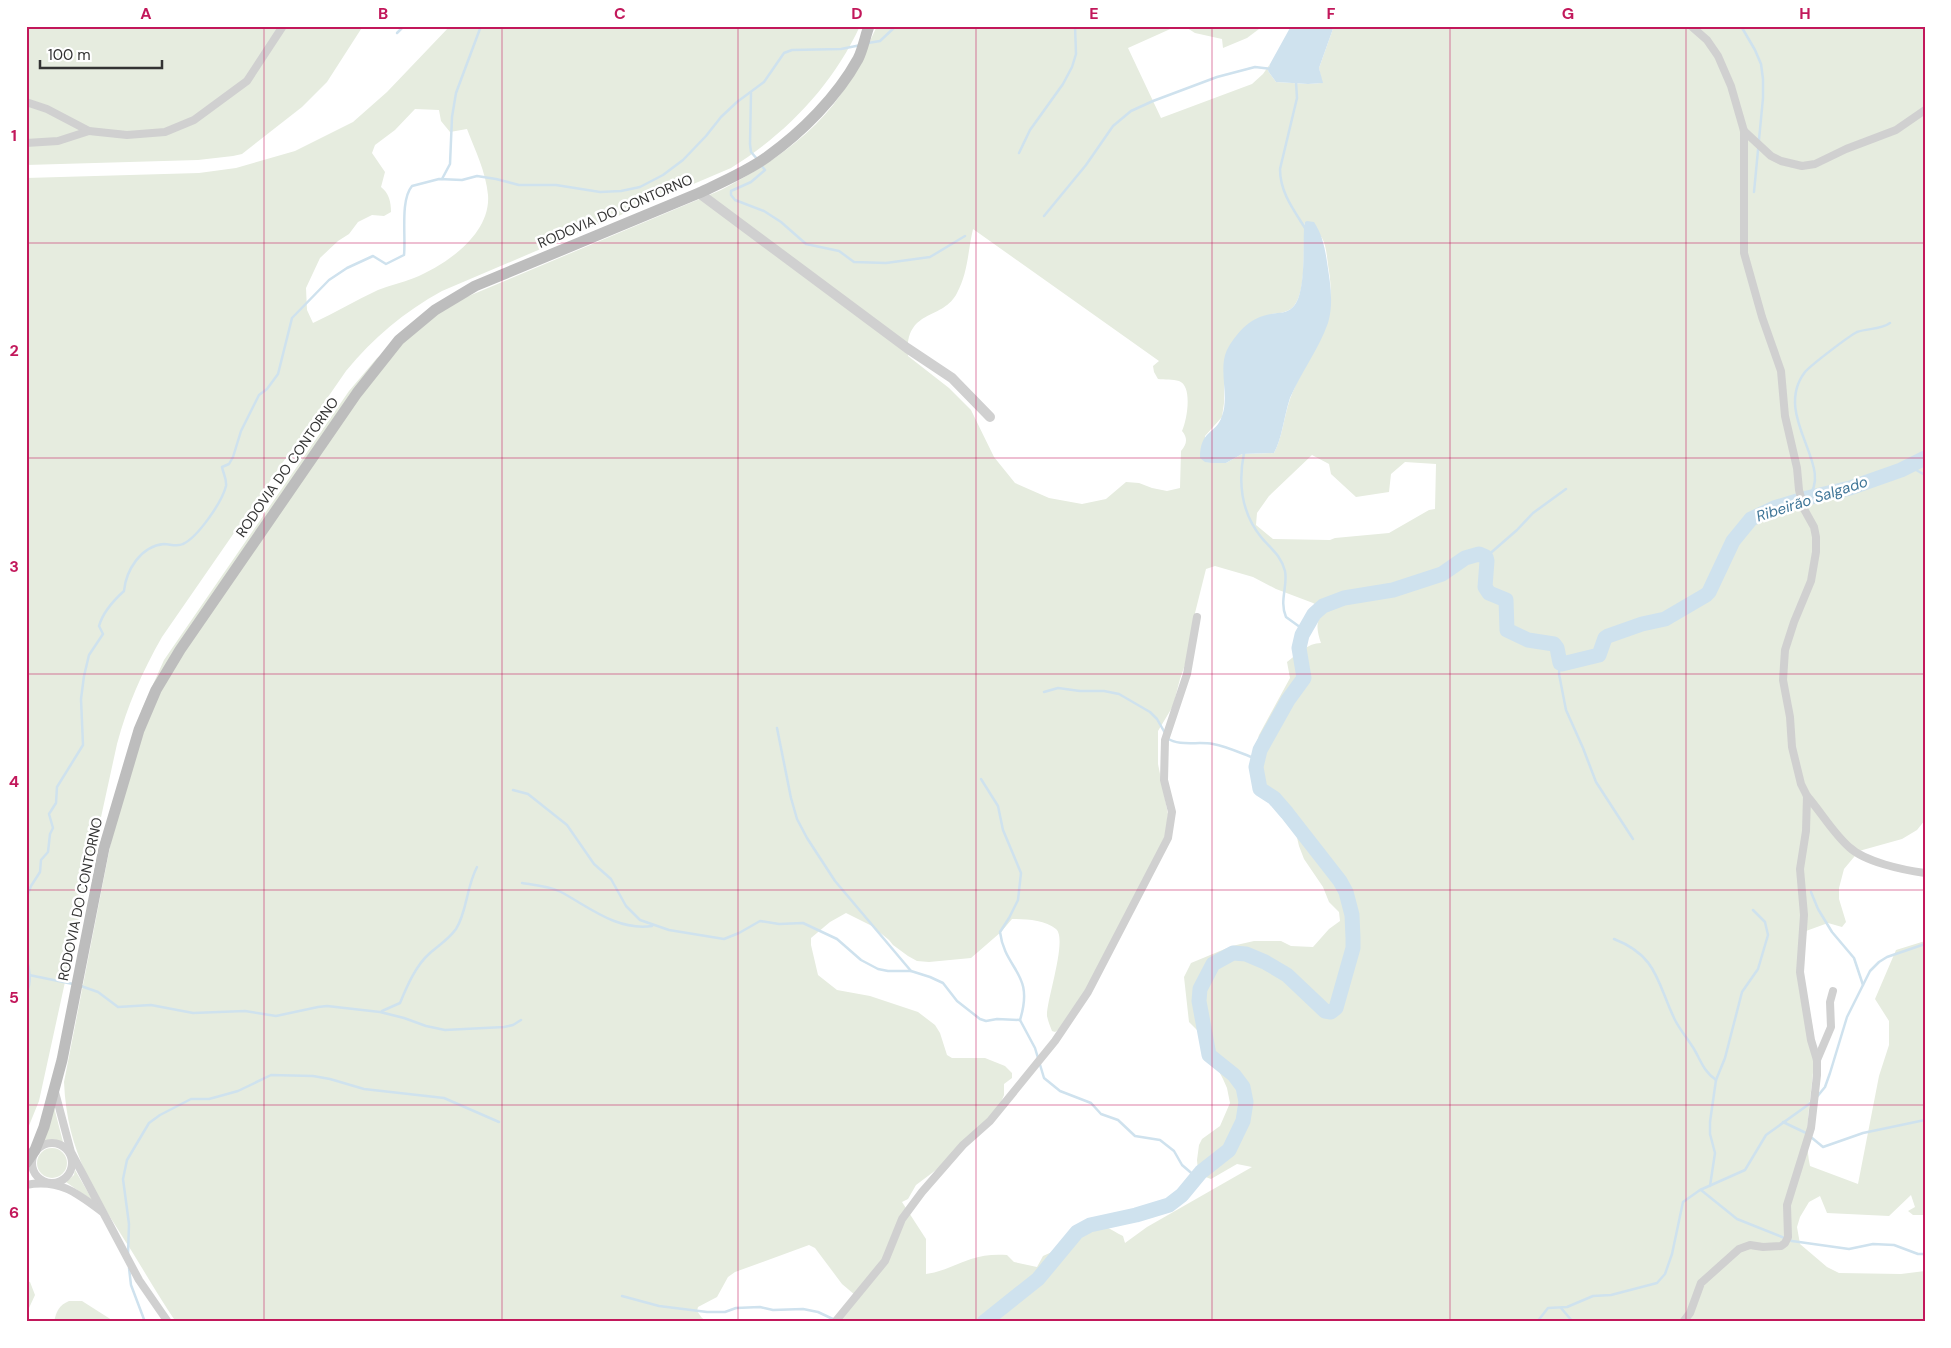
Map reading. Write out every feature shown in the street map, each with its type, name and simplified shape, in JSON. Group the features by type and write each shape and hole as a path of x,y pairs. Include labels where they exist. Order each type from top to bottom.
{"main road":[{"name":"RODOVIA DO CONTORNO","path":"26,1163 35,1150 44,1127 62,1060 104,848 139,730 153,698 180,650 357,393 399,340 435,310 475,286 699,193 767,157 806,125 834,93 858,58 869,26"}],"street":[{"path":"26,102 47,109 89,131 127,135 165,132 194,120 247,81 283,26"},
{"path":"1691,26 1707,40 1718,56 1731,86 1744,131 1744,253 1762,317 1781,371 1785,416 1798,468 1799,490 1804,509 1814,527 1816,552 1811,581 1785,650 1783,680 1790,716 1792,747 1801,784 1807,796 1841,838 1856,852 1898,868 1925,873"},
{"path":"1744,131 1772,156 1781,161 1802,166 1815,164 1846,149 1896,130 1925,110"},
{"path":"26,143 58,141 89,131"},
{"path":"699,193 907,348 952,378 990,417"},
{"path":"835,1322 884,1262 902,1219 922,1192 963,1145 990,1121 1055,1041 1088,992 1168,838 1172,812 1164,780 1165,740 1187,674 1197,617"},
{"path":"1807,796 1806,831 1800,868 1804,915 1800,972 1809,1031 1817,1060"},
{"path":"1683,1322 1690,1313 1701,1282 1739,1249 1750,1245 1763,1247 1781,1246 1788,1237 1787,1205 1811,1128 1817,1060 1831,1027 1830,1002 1832,991"},
{"path":"26,1185 62,1181 70,1172 72,1166 71,1152 54,1088"},
{"path":"105,1213 78,1193 39,1178 32,1168 35,1150 44,1145 54,1143 71,1152 105,1213 139,1280 168,1322"}],"shaded area":[{"path":"26,26 363,26 327,82 302,107 242,154 198,160 26,165"},
{"path":"450,26 860,26 836,69 806,106 771,139 731,168 442,291 390,326 346,371 162,637 136,689 125,716 117,744 39,1101 26,1133 26,178 199,173 236,168 295,151 353,122 387,92","holes":["415,109 439,110 441,121 450,132 467,129 477,153 488,195 487,209 482,223 464,246 439,265 414,278 378,290 313,323 307,310 306,288 320,258 338,241 349,234 358,222 372,215 384,216 391,212 389,198 381,187 385,172 372,153 375,145 395,130"]},
{"path":"877,26 1177,26 1128,48 1161,118 1252,84 1270,64 1268,71 1276,82 1322,83 1319,68 1334,26 1925,26 1925,820 1917,830 1902,839 1859,851 1844,869 1839,888 1839,899 1846,922 1842,927 1828,923 1806,931 1802,969 1814,1037 1807,1134 1810,1166 1858,1184 1879,1076 1889,1045 1889,1021 1875,999 1896,950 1925,941 1925,1215 1913,1215 1908,1211 1915,1207 1911,1195 1889,1216 1827,1213 1820,1196 1809,1202 1800,1217 1797,1227 1800,1244 1827,1267 1839,1273 1901,1274 1925,1271 1925,1322 842,1322 840,1311 855,1295 842,1284 815,1248 809,1245 735,1272 728,1277 717,1297 698,1307 697,1311 708,1322 176,1322 106,1210 85,1171 71,1130 66,1107 64,1082 127,760 142,709 164,660 349,391 377,358 421,322 464,298 721,190 771,161 802,137 830,109 851,78","holes":["1305,222 1324,241 1331,291 1329,308 1326,324 1290,399 1277,447 1274,453 1242,454 1226,463 1205,462 1205,436 1222,417 1224,369 1271,314 1288,310 1298,300 1303,279","973,229 1159,361 1153,366 1158,379 1177,380 1183,384 1186,389 1188,404 1182,431 1186,441 1181,451 1180,488 1167,491 1139,483 1126,482 1106,499 1082,504 1049,498 1015,483 994,457 971,410 949,388 908,356 908,341 912,330 918,322 951,302 961,285 966,269","1312,455 1329,464 1331,474 1356,497 1389,492 1391,474 1405,462 1436,464 1435,509 1429,510 1389,533 1330,540 1273,539 1256,525 1257,513 1269,496","1215,566 1253,577 1276,589 1313,603 1326,611 1318,622 1321,643 1307,647 1287,662 1290,678 1259,735 1255,748 1260,758 1265,783 1293,821 1304,859 1323,887 1329,902 1339,912 1340,921 1329,929 1313,947 1291,946 1281,941 1254,941 1232,946 1191,963 1184,977 1189,1022 1197,1030 1223,1079 1230,1103 1220,1126 1202,1139 1199,1145 1198,1171 1203,1176 1211,1179 1237,1164 1252,1167 1147,1227 1125,1243 1123,1236 1109,1228 1100,1224 1084,1223 1072,1243 1043,1256 1037,1267 1014,1262 1007,1255 993,1255 975,1258 926,1274 926,1239 902,1202 908,1199 916,1185 948,1161 999,1107 1004,1095 1004,1084 1012,1078 1012,1073 1005,1066 985,1058 952,1058 947,1055 940,1033 935,1025 918,1012 870,996 837,990 818,975 811,938 830,922 846,913 872,926 908,956 917,961 929,962 971,958 1001,932 1012,919 1041,922 1052,926 1059,935 1060,945 1047,1016 1052,1031 1055,1032 1061,1028 1082,1000 1164,850 1168,814 1158,764 1158,731 1173,706 1194,639 1195,613 1206,569"]},
{"path":"1184,26 1263,26 1247,38 1223,48 1222,39 1195,33"},
{"path":"54,1107 63,1142 55,1140 43,1141"},
{"path":"52,1148 58,1149 66,1157 66,1169 58,1177 52,1178 46,1177 38,1169 37,1163 38,1157 46,1149"},
{"path":"75,1170 93,1201 66,1182 74,1175"},
{"path":"26,1281 30,1282 35,1295 29,1308 28,1322 26,1322"},
{"path":"69,1301 82,1301 115,1322 54,1322 58,1309"}],"water":[{"path":"1291,26 1334,26 1319,68 1323,83 1276,82 1268,71"},
{"path":"1305,222 1314,222 1324,246 1331,292 1331,308 1328,323 1320,342 1290,398 1277,447 1274,453 1242,454 1226,463 1205,462 1200,458 1203,442 1205,437 1216,427 1224,408 1223,373 1228,348 1236,336 1251,322 1257,318 1288,311 1297,301 1302,282 1304,229"}],"waterway":[{"path":"397,33 404,26"},
{"path":"442,179 450,164 452,117 456,93 481,26"},
{"path":"868,43 880,41 896,26"},
{"path":"1019,153 1030,130 1063,84 1072,67 1076,54 1075,26"},
{"path":"1741,26 1761,64 1763,79 1763,98 1754,192"},
{"path":"26,899 31,886 40,872 41,860 48,852 50,834 53,828 49,814 56,803 57,787 83,745 81,699 84,676 89,655 103,634 99,626 103,616 124,591 131,567 142,554 148,549 164,544 183,544 202,527 215,510 226,486 222,467 229,464 233,457 241,431 259,395 267,389 278,374 292,318 329,280 347,268 373,256 386,264 404,255 406,200 412,186 439,179 462,180 477,176 519,185 556,185 600,192 621,191 640,187 663,175 683,160 721,117 737,102 764,82 784,53 792,50 841,49 861,45"},
{"path":"1044,216 1086,165 1113,126 1131,111 1217,77 1255,67 1272,69"},
{"path":"1296,82 1297,98 1280,169 1285,193 1305,228"},
{"path":"751,93 750,144 751,152 758,160"},
{"path":"761,165 765,170 751,182 731,191 731,195 735,200 764,211 781,222 806,244 839,251 854,262 886,263 930,257 965,236"},
{"path":"1807,498 1814,486 1815,472 1795,406 1797,389 1805,372 1822,357 1857,332 1882,327 1890,323"},
{"path":"1244,453 1241,486 1245,507 1254,527 1283,565 1286,577 1283,599 1286,617 1304,630"},
{"name":"Ribeirão Salgado","path":"984,1322 1038,1279 1077,1232 1090,1225 1136,1215 1169,1205 1182,1195 1201,1172 1229,1150 1243,1121 1246,1102 1243,1087 1234,1075 1209,1055 1199,1001 1200,989 1213,964 1233,953 1246,954 1265,962 1287,975 1325,1011 1331,1012 1336,1008 1353,948 1352,915 1346,892 1340,881 1287,813 1274,798 1260,789 1256,767 1260,750 1288,700 1304,678 1299,648 1302,635 1314,614 1323,606 1344,598 1393,590 1442,574 1465,558 1479,554 1486,557 1487,561 1485,587 1489,593 1506,600 1507,630 1528,640 1554,644 1562,664 1599,655 1605,638 1608,636 1642,624 1665,619 1706,595 1733,541 1751,519 1774,508 1850,488 1901,470 1925,458"},
{"path":"1909,466 1925,475"},
{"path":"1486,557 1533,513 1566,489"},
{"path":"1560,663 1559,674 1566,710 1596,782 1633,839"},
{"path":"1044,692 1058,688 1080,691 1104,691 1119,694 1150,712 1157,719 1165,733"},
{"path":"777,728 791,798 797,819 807,838 835,881 911,971"},
{"path":"1167,738 1183,743 1219,745 1257,759"},
{"path":"981,779 998,806 1003,830 1021,873 1018,900 1000,932 1007,955 1022,981 1024,1004 1020,1020"},
{"path":"513,790 528,794 567,825 594,864 611,879 626,906 640,920 669,930 724,939 760,921 779,924 803,923 837,939 861,960 878,969 911,971 943,983 957,1001 980,1019 986,1021 997,1019 1020,1020"},
{"path":"382,1011 400,1003 420,963 456,929 460,922 477,867"},
{"path":"522,883 556,890 593,911 627,925 639,927 652,926"},
{"path":"1811,892 1818,909 1832,932 1854,958 1863,985"},
{"path":"1710,1186 1715,1153 1710,1134 1710,1122 1716,1080 1725,1058 1742,992 1758,969 1768,935 1765,922 1753,910"},
{"path":"1614,939 1629,946 1648,962 1677,1024 1706,1070 1716,1080"},
{"path":"1816,1098 1825,1087 1847,1017 1870,971 1887,957 1925,944"},
{"path":"26,958 30,976 26,993"},
{"path":"29,975 73,984"},
{"path":"81,986 98,992 118,1007 151,1005 193,1013 245,1011 276,1016 327,1006 380,1012 445,1030 504,1027 513,1025 521,1020"},
{"path":"1020,1020 1035,1048 1044,1078 1060,1091 1091,1103 1101,1114 1118,1120 1135,1136 1160,1140 1174,1151 1182,1165 1196,1177"},
{"path":"128,1255 129,1224 123,1179 127,1160 149,1123 191,1099 209,1099 238,1091 271,1075 313,1076 364,1089 444,1098 499,1122"},
{"path":"1537,1322 1548,1308 1567,1307 1593,1296 1611,1295 1657,1283 1665,1274 1672,1254 1683,1202 1700,1190 1745,1170 1766,1135 1812,1102"},
{"path":"1783,1122 1806,1133 1823,1147 1863,1133 1925,1120"},
{"path":"1701,1190 1737,1219 1792,1241 1849,1249 1873,1244 1894,1245 1918,1254 1925,1254"},
{"path":"129,1268 131,1285 145,1322"},
{"path":"622,1296 659,1306 707,1312 725,1312 736,1308 760,1307 773,1310 803,1309 818,1312 835,1320"},
{"path":"1561,1308 1573,1322"},
{"path":"1523,1322 1531,1322"}]}
